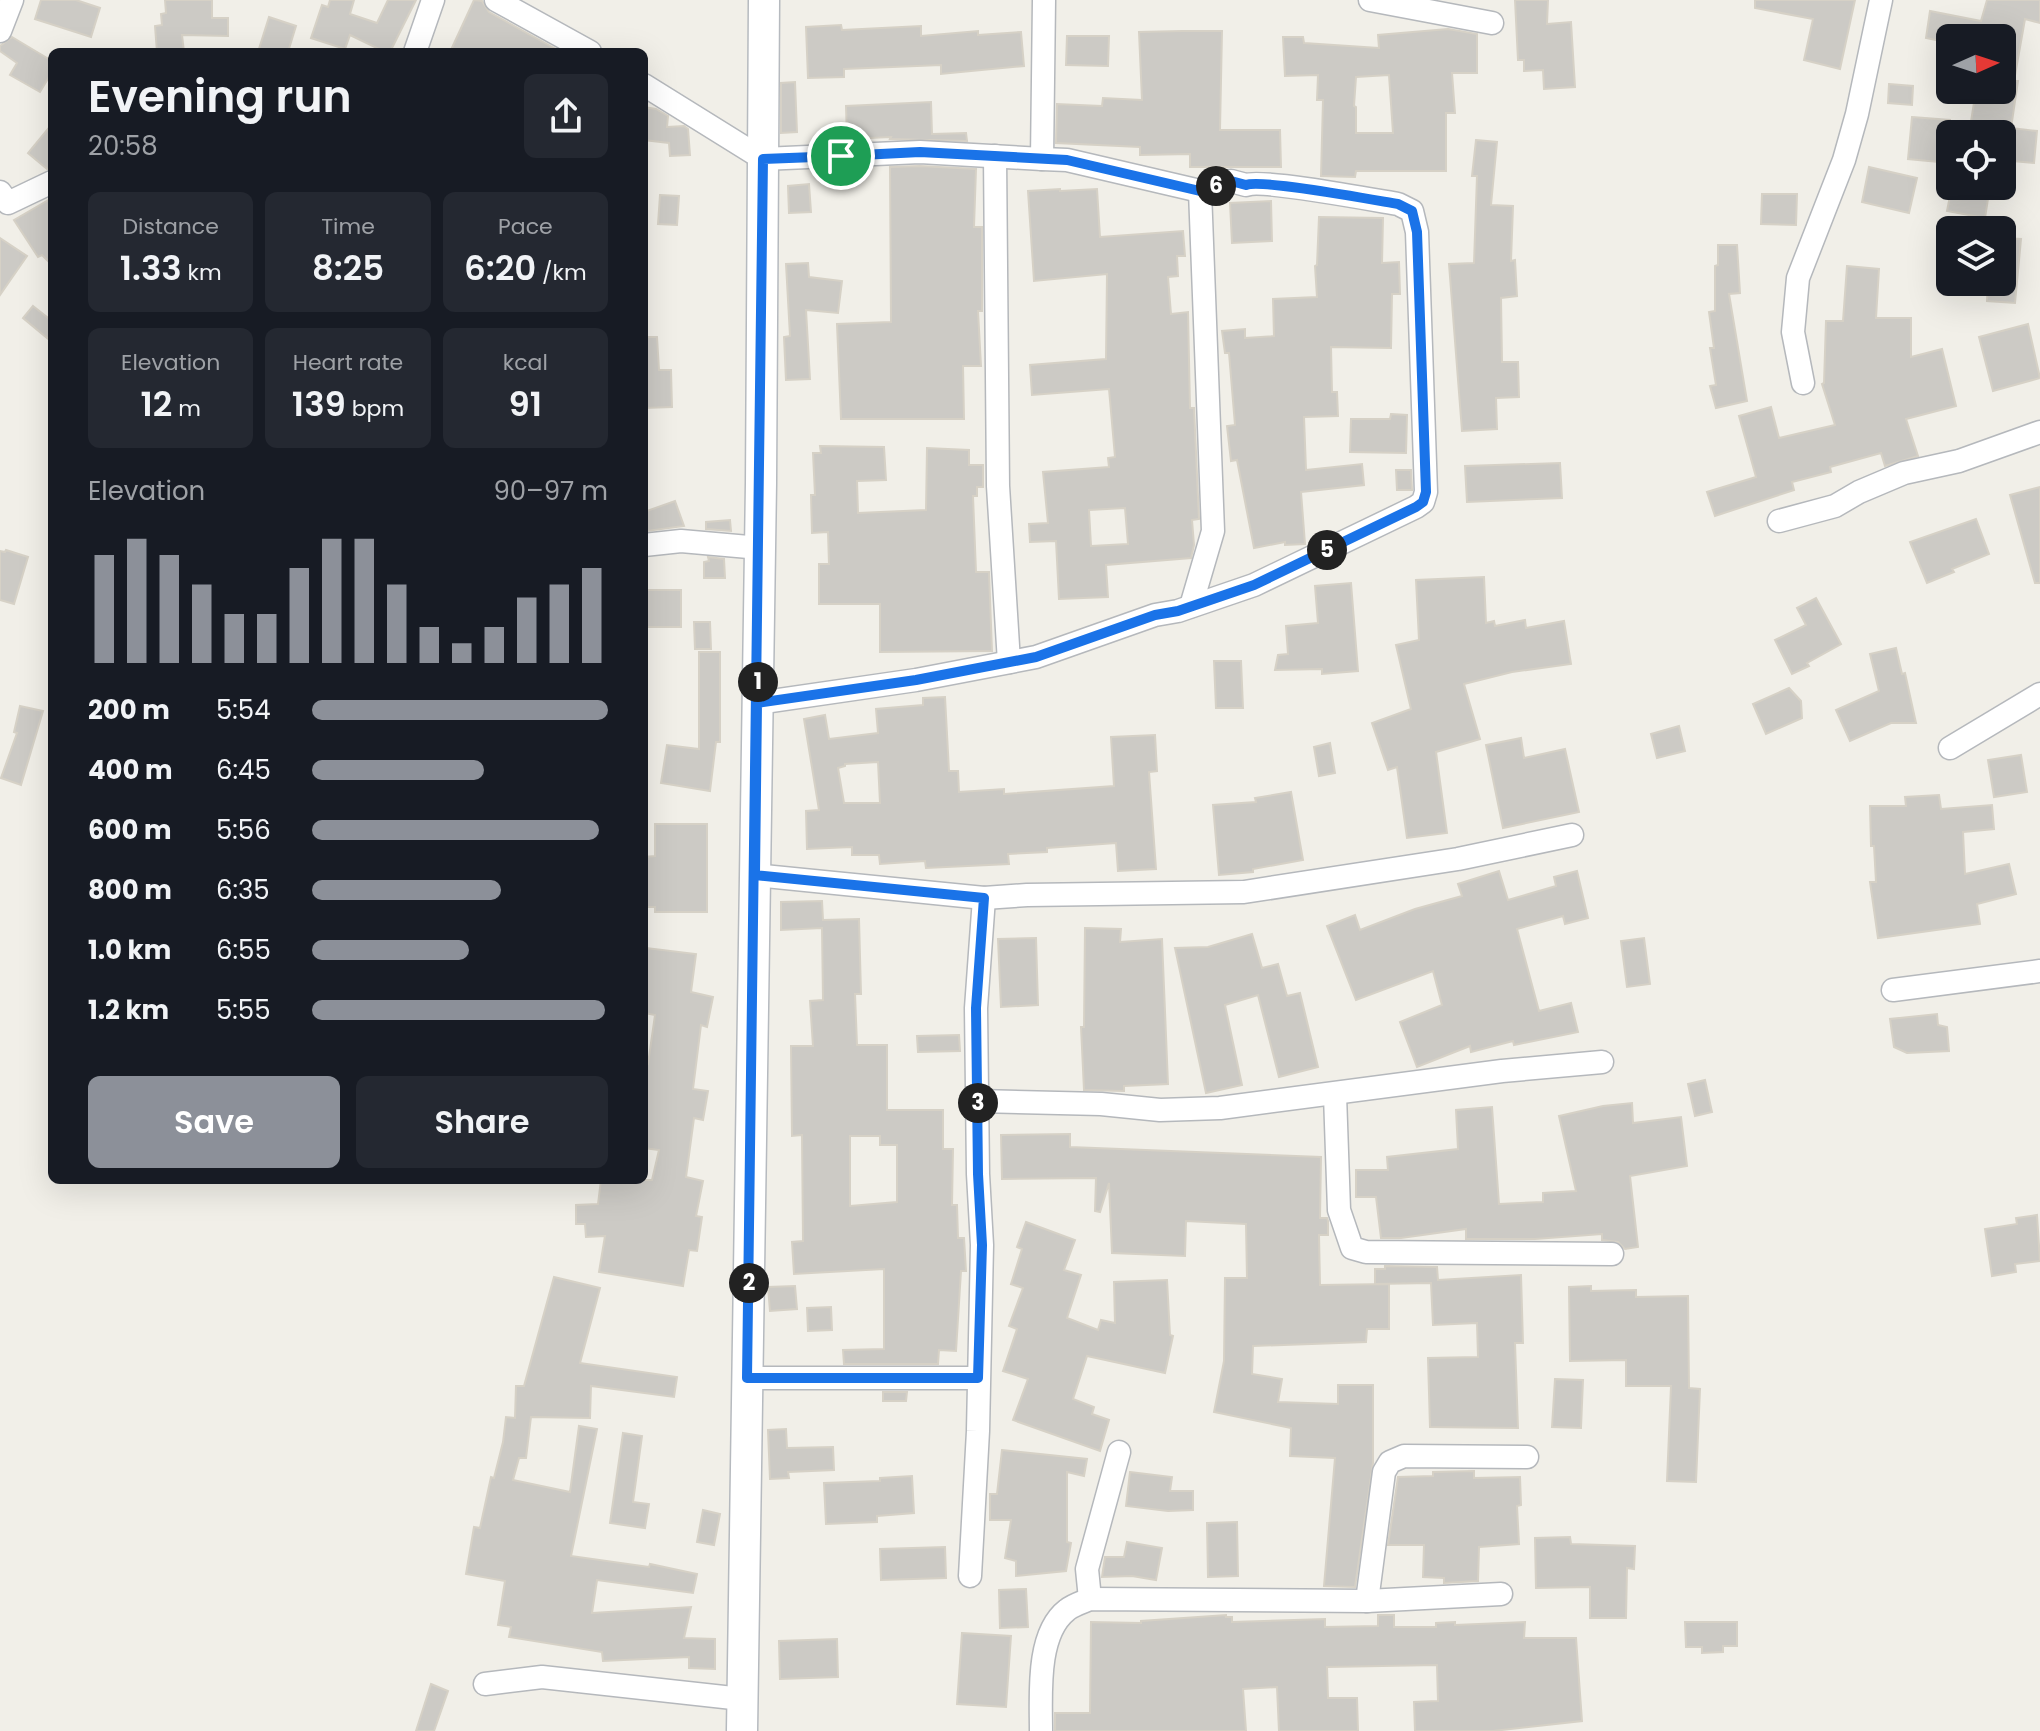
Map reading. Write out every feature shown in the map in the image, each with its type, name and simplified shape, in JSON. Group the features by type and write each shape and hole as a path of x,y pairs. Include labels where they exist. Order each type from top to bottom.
{"main road":[{"path":"742,1731 760,548 764,0"}],"street":[{"path":"0,31 12,0"},
{"path":"416,48 433,0"},
{"path":"496,0 583,48"},
{"path":"1042,159 1044,0"},
{"path":"1370,0 1492,23"},
{"path":"1803,383 1793,332 1798,278 1844,160 1881,0"},
{"path":"648,87 763,159 920,152 1067,160 1200,191 1231,181 1398,204 1412,211 1417,232 1426,492 1423,502 1416,507 1254,585 1155,615 1036,657 916,680 757,703"},
{"path":"995,156 998,486 1009,662"},
{"path":"0,192 8,203 48,184"},
{"path":"1191,606 1213,531 1200,191"},
{"path":"1779,521 1825,510 1904,473 1959,461 2040,432"},
{"path":"648,545 681,541 760,548"},
{"path":"1950,748 2040,694"},
{"path":"755,875 984,898 1244,892 1458,859 1572,835"},
{"path":"970,1576 982,1245 976,1008 984,898"},
{"path":"1893,990 2040,971"},
{"path":"978,1101 1220,1108 1502,1071 1602,1062"},
{"path":"1335,1095 1339,1210 1352,1248 1366,1252 1612,1254"},
{"path":"747,1378 978,1378"},
{"path":"1090,1599 1087,1569 1119,1452"},
{"path":"1367,1601 1384,1472 1390,1462 1404,1456 1527,1457"},
{"path":"1041,1731 1041,1682 1048,1631 1067,1609 1090,1599 1367,1601 1501,1594"},
{"path":"485,1684 542,1677 742,1699"}],"building":[{"path":"41,0 76,0 100,8 91,37 35,19"},
{"path":"165,0 212,0 212,18 228,18 228,36 182,35 184,48 157,48 155,26 162,25 161,14 166,13"},
{"path":"330,0 354,0 350,14 377,23 388,0 416,0 392,48 377,48 350,35 345,48 311,38 322,5 328,7"},
{"path":"474,0 482,1 489,12 554,48 452,48"},
{"path":"1515,0 1548,0 1547,24 1571,22 1575,87 1544,89 1543,70 1524,71 1524,60 1518,60"},
{"path":"1755,0 1855,0 1840,69 1804,60 1813,19 1755,8"},
{"path":"1987,0 2040,0 2040,23 2025,19 2016,70 2016,24 1936,24 1936,40 1926,38 1930,11 1981,21"},
{"path":"269,17 296,26 289,48 259,48"},
{"path":"841,25 842,30 921,26 921,36 978,31 978,35 1021,32 1024,66 941,74 941,65 844,69 844,77 808,78 806,27"},
{"path":"1448,29 1477,34 1477,73 1452,73 1455,113 1446,113 1446,171 1356,171 1355,177 1321,176 1323,100 1317,100 1318,75 1285,76 1283,37 1303,37 1304,43 1379,48 1378,35","holes":["1389,75 1393,133 1356,133 1356,77"]},
{"path":"1222,31 1220,130 1280,130 1281,167 1190,167 1190,154 1140,155 1140,147 1056,143 1057,104 1102,106 1103,98 1142,100 1139,32"},
{"path":"1067,36 1109,36 1108,66 1066,65"},
{"path":"12,37 48,59 48,79 40,92 10,75 17,63 0,51 0,46"},
{"path":"795,82 797,132 781,133 781,83"},
{"path":"1889,84 1913,86 1912,105 1888,103"},
{"path":"931,102 932,134 966,133 967,141 891,137 847,139 846,106"},
{"path":"1974,104 2015,104 2012,120 1971,120"},
{"path":"648,108 668,116 667,127 684,126 688,129 690,155 670,156 669,143 648,140"},
{"path":"1912,117 1950,120 1936,120 1936,162 1908,159"},
{"path":"48,129 48,169 28,153"},
{"path":"2016,129 2037,131 2034,163 2016,161"},
{"path":"1476,140 1497,142 1491,205 1513,206 1511,261 1515,260 1517,296 1501,298 1502,362 1518,362 1519,397 1496,398 1497,429 1462,431 1449,264 1474,263 1477,176 1472,176"},
{"path":"890,167 976,169 974,227 982,227 982,311 978,311 981,366 963,366 964,419 841,419 837,324 891,322"},
{"path":"1869,167 1917,178 1909,213 1862,202"},
{"path":"809,184 811,212 789,213 788,186"},
{"path":"1097,189 1100,237 1183,231 1185,256 1177,256 1178,276 1168,277 1171,314 1188,312 1190,408 1194,408 1199,519 1192,520 1194,545 1191,558 1106,565 1108,597 1059,599 1056,541 1030,542 1029,524 1048,523 1043,472 1109,467 1108,458 1115,457 1109,389 1032,395 1030,365 1106,359 1107,274 1034,281 1028,191","holes":["1125,508 1128,544 1091,546 1089,510"]},
{"path":"1762,194 1797,194 1796,225 1761,224"},
{"path":"660,195 679,196 677,225 658,224"},
{"path":"48,200 48,261 42,255 38,257 14,220"},
{"path":"1949,200 1988,200 1985,216 1947,211"},
{"path":"1271,201 1272,241 1232,243 1230,203"},
{"path":"1319,217 1383,218 1382,263 1399,262 1400,294 1392,294 1391,348 1331,347 1332,392 1337,392 1338,416 1304,417 1306,470 1362,464 1364,485 1301,492 1305,544 1285,545 1285,542 1254,548 1237,460 1231,461 1227,426 1235,425 1229,353 1225,353 1222,331 1245,329 1245,338 1274,336 1273,299 1317,297 1315,266"},
{"path":"0,238 27,256 0,295"},
{"path":"2016,239 2021,239 2016,292"},
{"path":"1718,245 1737,245 1740,293 1729,294 1747,401 1716,408 1710,386 1716,385 1710,348 1714,348 1709,312 1715,311"},
{"path":"808,263 809,277 842,281 838,313 806,310 810,379 786,380 784,337 790,336 786,264"},
{"path":"1847,266 1879,269 1876,318 1911,318 1911,357 1942,349 1956,406 1906,419 1918,456 1885,466 1881,453 1830,467 1831,472 1792,482 1794,490 1715,516 1707,492 1756,477 1739,416 1771,407 1779,438 1835,425 1822,384 1826,321 1843,321"},
{"path":"1987,296 2016,296 2015,303 1987,301"},
{"path":"33,306 48,318 48,339 23,318"},
{"path":"2028,324 2040,378 1993,391 1979,337"},
{"path":"648,337 657,337 659,370 671,370 672,407 648,408"},
{"path":"1391,414 1407,415 1406,453 1350,452 1351,419 1390,419"},
{"path":"820,446 884,447 886,480 857,481 858,513 926,510 927,448 969,450 969,465 983,465 983,487 977,487 977,496 973,496 976,572 989,572 992,651 880,652 880,604 819,604 819,564 829,564 828,532 812,533 811,495 815,495 813,453 821,453"},
{"path":"1560,463 1562,498 1467,502 1465,466"},
{"path":"1396,470 1411,470 1412,490 1397,490"},
{"path":"2040,487 2040,583 2035,583 2010,495"},
{"path":"675,501 684,526 648,531 648,511"},
{"path":"1976,519 1989,554 1927,583 1910,542"},
{"path":"730,520 731,531 706,529 706,522"},
{"path":"0,551 28,557 14,604 0,600"},
{"path":"708,557 724,559 725,578 704,578 704,562 709,561"},
{"path":"1484,577 1486,623 1494,621 1495,626 1525,620 1526,628 1564,621 1571,664 1512,672 1464,684 1480,739 1436,752 1447,833 1407,838 1397,767 1388,770 1372,723 1411,709 1396,645 1419,640 1416,580"},
{"path":"1351,583 1358,671 1322,674 1322,669 1275,670 1278,655 1288,654 1286,626 1318,623 1315,586"},
{"path":"648,590 681,590 681,627 648,627"},
{"path":"1816,598 1841,644 1792,674 1775,640 1806,625 1797,608"},
{"path":"694,622 710,622 711,649 695,649"},
{"path":"1896,648 1916,723 1891,723 1850,741 1836,710 1879,691 1870,654"},
{"path":"699,652 720,652 720,742 716,742 710,791 661,783 667,745 699,749"},
{"path":"1214,661 1241,661 1243,708 1216,708"},
{"path":"1789,688 1801,701 1802,718 1766,734 1753,704"},
{"path":"945,697 949,771 958,771 959,792 1004,789 1004,794 1114,786 1111,737 1155,735 1157,771 1149,772 1156,869 1118,871 1116,843 1008,854 1009,864 926,868 925,861 880,864 879,855 852,855 852,847 807,849 806,811 819,810 804,719 825,715 829,739 878,733 876,709 923,705 923,698","holes":["878,762 880,803 844,803 838,768 845,764"]},
{"path":"20,706 43,711 21,785 1,778 17,733 14,732"},
{"path":"1679,726 1685,751 1657,758 1651,734"},
{"path":"1521,738 1524,758 1565,749 1579,812 1503,828 1486,745"},
{"path":"1330,743 1335,773 1319,776 1314,747"},
{"path":"2021,755 2027,792 1994,797 1988,760"},
{"path":"1291,792 1303,860 1253,869 1253,872 1219,875 1213,805 1256,802 1255,798"},
{"path":"1939,795 1941,809 1992,805 1994,829 1963,832 1965,874 2009,864 2016,894 1977,904 1980,924 1878,938 1870,882 1876,882 1870,806 1906,806 1905,797"},
{"path":"655,824 707,824 707,912 655,912 655,907 648,907 648,857 655,856"},
{"path":"1499,871 1508,900 1556,886 1554,877 1577,871 1588,918 1565,924 1563,916 1517,929 1539,1011 1571,1003 1578,1032 1514,1045 1513,1041 1471,1052 1470,1046 1417,1067 1400,1022 1442,1005 1433,971 1356,1000 1327,926 1355,915 1360,930 1415,909 1462,896 1458,884"},
{"path":"822,901 823,920 859,919 861,994 855,994 857,1045 887,1045 887,1110 943,1110 943,1149 953,1149 952,1205 957,1205 958,1238 964,1238 966,1271 961,1271 956,1351 939,1350 938,1364 844,1364 843,1350 884,1349 884,1269 794,1274 792,1242 803,1241 802,1135 792,1136 791,1046 813,1046 810,1001 823,1000 822,928 781,930 781,902","holes":["850,1136 880,1136 880,1145 897,1145 897,1202 850,1206"]},
{"path":"1085,928 1121,929 1120,942 1162,939 1168,1084 1124,1086 1124,1091 1084,1090 1081,1027 1084,1027"},
{"path":"1252,934 1262,968 1278,964 1287,996 1300,993 1318,1067 1279,1077 1258,995 1225,1005 1242,1085 1206,1093 1175,948 1208,947"},
{"path":"1036,938 1038,1005 1001,1007 998,939"},
{"path":"1644,938 1650,984 1627,987 1621,941"},
{"path":"648,948 696,954 691,992 713,997 707,1027 701,1025 693,1089 708,1091 703,1120 694,1118 686,1177 703,1181 696,1216 702,1217 697,1251 689,1250 683,1286 599,1272 605,1236 586,1237 585,1224 576,1224 576,1205 598,1204 600,1184 648,1184 648,1180 652,1180 659,1150 648,1149 648,1064 655,1015 648,1014"},
{"path":"1937,1014 1938,1025 1947,1027 1949,1051 1907,1053 1894,1047 1890,1019"},
{"path":"959,1035 960,1051 918,1052 917,1036"},
{"path":"1705,1080 1712,1112 1695,1116 1688,1084"},
{"path":"1632,1103 1633,1123 1681,1117 1687,1166 1630,1176 1638,1247 1625,1249 1618,1242 1602,1240 1602,1234 1535,1239 1466,1239 1466,1229 1381,1238 1376,1197 1356,1197 1356,1170 1388,1170 1387,1157 1458,1149 1456,1110 1492,1107 1499,1204 1543,1202 1543,1193 1576,1191 1559,1116"},
{"path":"1070,1134 1070,1147 1321,1157 1320,1218 1327,1218 1328,1235 1319,1235 1320,1285 1389,1284 1389,1329 1367,1329 1366,1342 1253,1346 1252,1374 1282,1379 1278,1402 1338,1404 1338,1385 1373,1385 1373,1463 1355,1587 1324,1586 1335,1458 1290,1456 1291,1428 1214,1412 1224,1361 1225,1278 1247,1278 1246,1224 1186,1221 1185,1256 1112,1253 1109,1183 1100,1212 1095,1211 1096,1178 1002,1179 1001,1135"},
{"path":"2037,1215 2040,1261 2015,1264 2016,1272 1992,1276 1985,1229 2017,1224 2016,1218"},
{"path":"1026,1222 1075,1240 1064,1270 1081,1275 1067,1318 1098,1330 1101,1320 1115,1323 1114,1282 1167,1280 1170,1335 1173,1336 1165,1373 1087,1356 1073,1399 1094,1407 1092,1414 1109,1420 1100,1451 1013,1420 1028,1379 1003,1371 1017,1329 1009,1326 1023,1288 1011,1284 1022,1249 1017,1247"},
{"path":"1385,1266 1437,1267 1438,1280 1521,1275 1523,1343 1515,1343 1518,1428 1430,1427 1428,1358 1478,1357 1477,1323 1433,1325 1431,1283 1375,1284 1375,1269 1385,1269"},
{"path":"554,1277 600,1288 580,1363 677,1377 674,1397 591,1386 590,1418 531,1417 526,1458 519,1458 513,1480 570,1492 579,1426 597,1429 571,1556 649,1567 650,1564 697,1574 693,1593 597,1580 592,1613 691,1607 684,1638 715,1639 715,1669 689,1668 689,1657 603,1661 602,1652 509,1637 511,1627 498,1625 505,1581 466,1574 474,1527 480,1528 491,1477 494,1478 503,1442 506,1417 515,1418 516,1386 524,1386"},
{"path":"795,1286 797,1309 770,1311 768,1287"},
{"path":"1591,1286 1591,1291 1636,1290 1636,1297 1688,1296 1689,1388 1700,1389 1696,1482 1667,1481 1671,1386 1626,1386 1626,1360 1570,1361 1569,1287"},
{"path":"831,1307 832,1330 808,1331 807,1308"},
{"path":"1555,1379 1583,1380 1581,1428 1552,1427"},
{"path":"883,1392 907,1392 906,1401 883,1401"},
{"path":"786,1429 787,1448 833,1447 834,1470 788,1472 789,1478 770,1479 768,1430"},
{"path":"623,1433 642,1436 633,1502 649,1504 645,1528 610,1523"},
{"path":"1002,1450 1087,1459 1084,1476 1067,1472 1067,1542 1071,1543 1066,1571 1016,1576 1016,1561 1005,1558 1011,1520 990,1520 990,1494 997,1494"},
{"path":"1474,1471 1474,1478 1520,1477 1521,1505 1517,1506 1519,1544 1479,1547 1478,1581 1444,1583 1444,1578 1423,1577 1424,1545 1388,1545 1398,1477"},
{"path":"1130,1472 1172,1477 1170,1491 1193,1491 1193,1510 1168,1511 1126,1506"},
{"path":"912,1476 914,1513 877,1516 877,1522 826,1524 824,1483 880,1481 880,1478"},
{"path":"703,1510 720,1514 714,1545 697,1542"},
{"path":"1237,1522 1238,1576 1208,1577 1207,1523"},
{"path":"1570,1537 1571,1544 1635,1546 1634,1569 1627,1568 1626,1618 1590,1618 1590,1587 1536,1588 1535,1538"},
{"path":"1127,1542 1162,1548 1156,1580 1132,1576 1102,1577 1105,1557 1124,1557"},
{"path":"945,1547 946,1578 881,1580 880,1549"},
{"path":"1026,1589 1028,1627 1000,1628 999,1590"},
{"path":"1378,1615 1394,1615 1394,1627 1436,1627 1436,1623 1455,1622 1455,1625 1525,1622 1524,1638 1576,1638 1582,1721 1493,1731 1415,1731 1414,1702 1438,1701 1437,1665 1327,1667 1328,1698 1357,1698 1358,1731 1279,1731 1277,1687 1243,1689 1246,1731 1055,1731 1055,1713 1090,1713 1091,1622 1141,1623 1232,1617 1232,1622 1325,1619 1325,1627 1378,1626"},
{"path":"1685,1622 1737,1622 1737,1646 1723,1646 1723,1652 1702,1653 1702,1647 1686,1647"},
{"path":"962,1633 1011,1636 1006,1707 957,1704"},
{"path":"837,1639 838,1677 780,1679 779,1641"},
{"path":"431,1684 448,1691 434,1731 416,1731"}],"route":[{"path":"920,152 1067,160 1200,191 1231,181 1246,185 1282,186 1398,204 1412,211 1417,232 1426,492 1423,502 1416,507 1254,585 1178,611 1155,615 1036,657 916,680 757,703 755,875 984,898 976,1008 982,1245 978,1378 747,1378 763,159 841,156 920,152"}]}
